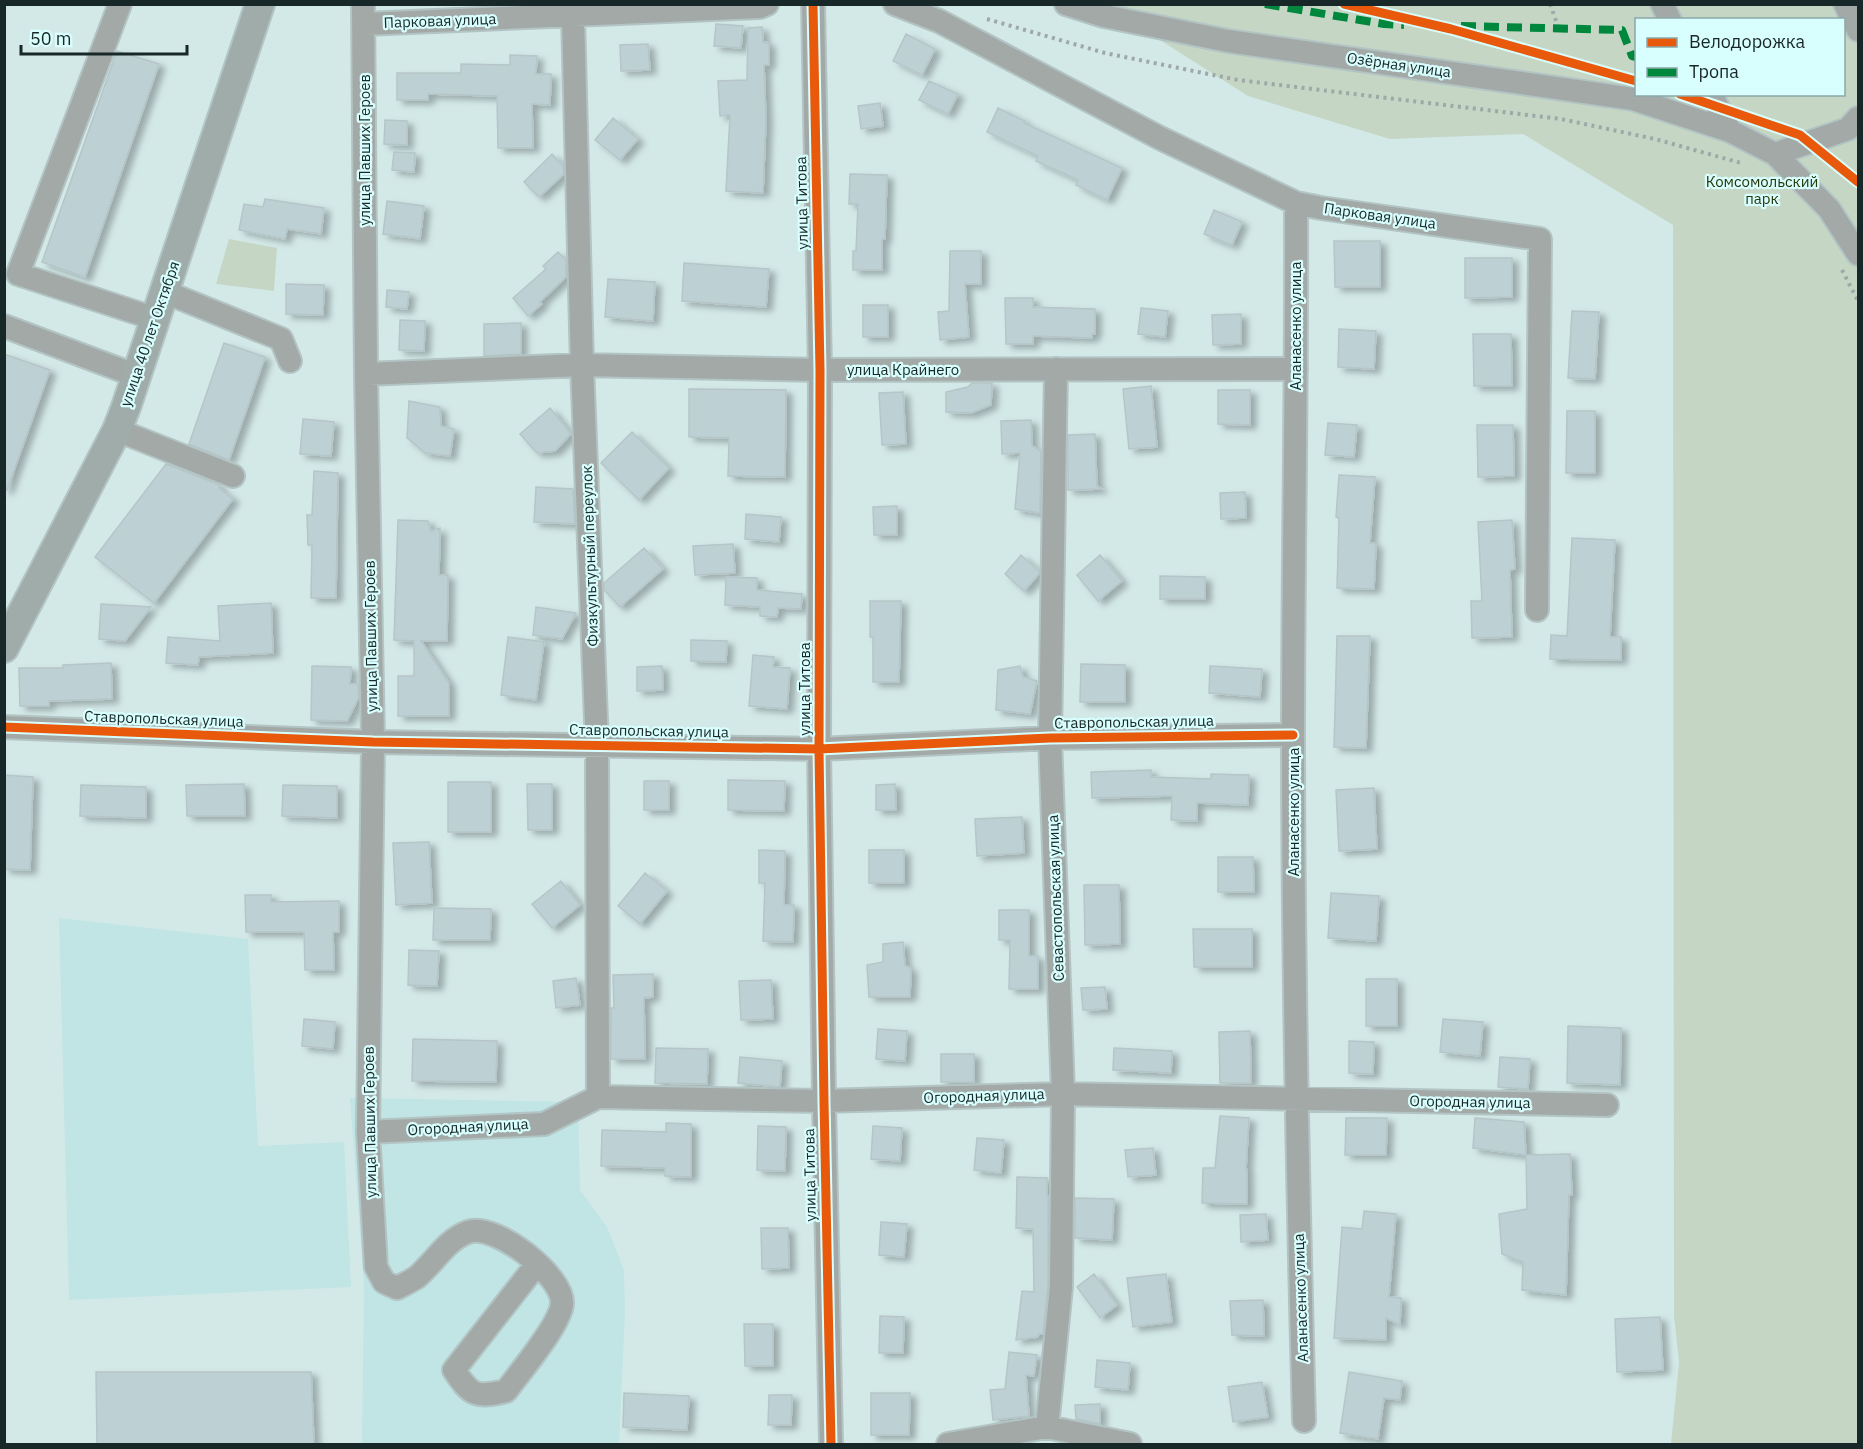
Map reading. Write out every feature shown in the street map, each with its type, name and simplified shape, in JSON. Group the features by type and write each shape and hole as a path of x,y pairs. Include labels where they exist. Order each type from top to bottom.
{"main road":[{"name":"улица 40 лет Октября","path":"4,648 117,430 165,292 254,6"}],"street":[{"path":"120,4 18,274 156,319"},
{"name":"Парковая улица","path":"363,14 573,16 760,8 767,4"},
{"name":"улица Титова","path":"813,4 820,370 819,749 831,1444"},
{"name":"Парковая улица","path":"895,4 939,21 1160,138 1296,202 1321,208 1540,239 1536,610"},
{"name":"Озёрная улица","path":"1066,4 1104,16 1228,41 1633,99 1730,130 1775,154 1829,209 1858,254"},
{"path":"1662,4 1669,18"},
{"path":"1845,4 1858,30"},
{"name":"улица Павших Героев","path":"363,14 366,375 373,742 368,1132 376,1268 384,1282 397,1288 416,1277 454,1239 470,1231 490,1232 517,1246 537,1264"},
{"name":"Физкультурный переулок","path":"573,16 582,365 597,745 598,1096"},
{"path":"1712,96 1730,130"},
{"path":"1775,154 1848,129 1858,118"},
{"name":"Аланасенко улица","path":"1296,202 1293,735 1296,1097 1304,1421"},
{"path":"165,292 281,339 290,361"},
{"path":"4,326 137,376"},
{"name":"улица Крайнего","path":"366,375 582,365 820,370 1296,369"},
{"name":"Севастопольская улица","path":"1047,1427 1061,1287 1063,1094 1050,738 1056,369"},
{"path":"117,430 233,476"},
{"name":"Ставропольская улица","path":"4,727 373,742 819,749 1050,738 1293,735"},
{"name":"Огородная улица","path":"368,1132 544,1124 598,1096 824,1101 1063,1094 1607,1105"},
{"path":"537,1264 552,1281 562,1301 558,1318 506,1391 483,1396 466,1388 454,1370 537,1264"},
{"path":"948,1444 1047,1427 1130,1444"}],"path":[{"path":"1550,4 1559,28"},
{"path":"984,19 1105,53 1238,80 1561,119 1655,139 1747,165"},
{"path":"1841,270 1858,301"}],"shaded area":[{"path":"59,918 248,939 258,1146 344,1142 351,1287 69,1300"},
{"path":"350,1098 578,1102 580,1190 607,1227 624,1270 625,1313 619,1444 362,1444 364,1287"}],"green space":[{"name":"Комсомольский парк","path":"1105,5 1858,5 1858,1444 1671,1444 1679,1362 1674,1316 1673,225 1523,134 1390,139 1248,96"},
{"path":"229,239 277,248 274,291 216,284"}],"building":[{"path":"716,24 743,26 741,48 714,46"},
{"path":"762,27 763,42 769,43 769,65 764,65 766,120 763,193 726,191 730,115 720,116 718,81 747,80 748,28"},
{"path":"906,34 935,49 922,75 893,61"},
{"path":"648,44 650,70 621,71 620,45"},
{"path":"117,51 159,64 85,277 42,262"},
{"path":"510,55 537,56 536,74 551,74 550,105 532,104 533,148 498,148 497,96 428,94 428,100 397,100 397,73 461,73 461,64 510,65"},
{"path":"929,81 958,94 948,114 919,100"},
{"path":"880,103 883,126 861,129 858,106"},
{"path":"998,108 1025,121 1024,123 1122,168 1107,200 1076,185 1078,180 1036,161 1038,156 987,132"},
{"path":"613,118 638,139 620,160 595,140"},
{"path":"385,120 407,121 407,145 384,144"},
{"path":"394,152 415,153 414,172 392,170"},
{"path":"552,154 563,166 564,174 539,197 524,182"},
{"path":"850,174 887,175 882,270 853,270 858,204 849,204"},
{"path":"265,199 324,208 321,234 287,229 285,239 239,230 244,204 263,207"},
{"path":"387,201 424,206 420,239 383,234"},
{"path":"1214,210 1242,222 1232,245 1204,234"},
{"path":"1334,241 1380,241 1380,287 1335,287"},
{"path":"950,251 981,251 981,284 965,284 969,337 940,340 938,312 949,311"},
{"path":"558,252 566,260 566,277 528,316 513,298 546,269 543,266"},
{"path":"1465,258 1512,258 1512,297 1465,298"},
{"path":"684,263 769,269 766,307 682,301"},
{"path":"608,279 655,282 653,321 605,317"},
{"path":"286,284 324,285 323,315 286,314"},
{"path":"387,290 409,292 407,309 386,307"},
{"path":"1005,298 1033,298 1033,307 1095,309 1095,334 1092,334 1092,338 1033,336 1033,344 1006,344"},
{"path":"863,305 888,305 888,337 863,337"},
{"path":"1141,308 1168,311 1165,337 1138,334"},
{"path":"1572,311 1599,312 1595,379 1568,378"},
{"path":"1241,314 1241,344 1213,345 1212,315"},
{"path":"400,320 425,321 424,351 399,350"},
{"path":"521,323 521,354 484,356 484,324"},
{"path":"1339,329 1376,331 1374,369 1338,367"},
{"path":"1473,334 1511,334 1512,386 1474,386"},
{"path":"224,343 265,357 229,460 189,444"},
{"path":"4,354 50,370 7,490 4,490"},
{"path":"972,383 992,383 991,405 971,413 946,412 946,392 968,387"},
{"path":"1151,386 1157,447 1129,449 1123,389"},
{"path":"689,389 786,390 785,477 728,476 729,438 689,437"},
{"path":"1218,390 1250,390 1250,425 1218,424"},
{"path":"903,392 906,444 882,445 879,393"},
{"path":"409,401 440,407 441,426 454,429 450,456 425,453 407,438"},
{"path":"550,408 571,434 555,451 537,453 520,434"},
{"path":"1567,411 1595,411 1595,473 1566,473"},
{"path":"303,419 334,422 331,456 300,454"},
{"path":"1031,420 1032,446 1041,451 1040,513 1015,509 1020,453 1002,454 1001,421"},
{"path":"1328,423 1357,425 1354,457 1325,455"},
{"path":"1477,425 1513,425 1514,476 1478,477"},
{"path":"632,432 669,468 639,500 601,463"},
{"path":"1095,434 1097,486 1102,489 1068,490 1068,435"},
{"path":"166,464 220,485 219,488 233,499 154,603 95,557"},
{"path":"314,471 338,473 336,598 311,598 312,545 308,545 307,515 312,515"},
{"path":"1339,475 1375,477 1370,543 1376,544 1374,589 1337,588 1339,518 1336,517"},
{"path":"536,487 573,489 575,524 534,522"},
{"path":"1245,492 1246,518 1221,519 1220,493"},
{"path":"897,506 897,535 874,535 873,507"},
{"path":"746,514 781,517 779,542 745,539"},
{"path":"398,520 428,521 431,531 440,528 439,575 448,575 447,641 421,641 449,683 449,716 398,716 398,676 414,676 414,641 394,640"},
{"path":"1512,520 1515,569 1510,570 1512,637 1472,638 1471,601 1482,601 1478,522"},
{"path":"1572,538 1615,540 1610,637 1621,637 1621,660 1550,659 1551,635 1567,636"},
{"path":"733,544 735,573 695,575 693,546"},
{"path":"644,548 663,569 620,607 604,590 604,583"},
{"path":"1021,555 1039,571 1024,591 1005,574"},
{"path":"1100,555 1122,581 1098,601 1077,575"},
{"path":"1160,576 1205,577 1205,599 1160,599"},
{"path":"726,577 757,578 757,590 802,594 801,609 778,608 777,617 760,616 760,607 725,605"},
{"path":"870,601 901,601 899,682 873,682"},
{"path":"271,603 273,653 199,657 198,665 166,663 168,637 220,641 218,606"},
{"path":"101,604 151,607 125,641 99,639"},
{"path":"536,607 576,613 562,639 533,635"},
{"path":"1337,636 1370,636 1366,748 1334,747"},
{"path":"508,637 544,642 536,700 501,695"},
{"path":"691,640 727,641 726,662 691,661"},
{"path":"753,655 774,657 773,667 790,668 787,709 749,706"},
{"path":"111,663 112,699 49,701 49,706 20,706 19,668 63,668 63,665"},
{"path":"1081,664 1125,665 1125,702 1080,702"},
{"path":"312,666 351,667 350,684 358,684 359,697 347,721 311,720"},
{"path":"662,666 663,690 637,691 637,667"},
{"path":"1020,666 1023,677 1037,681 1030,714 996,710 998,670"},
{"path":"1210,666 1262,669 1260,697 1209,693"},
{"path":"1151,770 1151,777 1211,779 1211,774 1249,775 1248,805 1197,803 1197,821 1171,820 1172,796 1092,798 1091,772"},
{"path":"4,775 33,777 30,870 4,869"},
{"path":"728,780 785,781 784,811 728,810"},
{"path":"644,781 669,781 669,810 644,810"},
{"path":"448,782 491,782 491,832 448,832"},
{"path":"244,784 245,816 187,816 186,785"},
{"path":"527,784 552,784 552,830 528,830"},
{"path":"895,784 896,810 876,810 876,785"},
{"path":"81,785 146,787 146,818 80,816"},
{"path":"283,785 337,786 337,818 282,816"},
{"path":"1374,788 1377,849 1339,851 1336,790"},
{"path":"1022,817 1024,853 977,856 975,819"},
{"path":"429,842 432,903 396,905 393,843"},
{"path":"759,850 785,851 784,905 794,905 793,942 763,941 765,883 759,883"},
{"path":"869,850 904,850 904,883 869,883"},
{"path":"1218,857 1253,857 1254,892 1218,892"},
{"path":"645,873 667,891 640,924 618,906"},
{"path":"561,881 580,905 552,928 532,904"},
{"path":"1084,885 1119,885 1120,944 1085,945"},
{"path":"1331,893 1379,896 1376,941 1328,938"},
{"path":"245,895 271,895 271,902 339,901 339,932 333,932 334,970 305,970 304,932 246,932"},
{"path":"434,908 491,909 490,940 433,940"},
{"path":"999,910 1029,910 1029,956 1038,956 1038,989 1009,989 1010,940 999,940"},
{"path":"1193,929 1252,929 1252,967 1194,967"},
{"path":"903,942 905,965 911,969 910,997 869,997 867,965 883,962 883,944"},
{"path":"409,950 439,951 437,986 408,985"},
{"path":"653,974 653,997 644,998 645,1059 611,1059 613,975"},
{"path":"576,978 580,1005 556,1008 553,981"},
{"path":"1366,979 1397,979 1397,1026 1366,1026"},
{"path":"771,980 773,1019 741,1020 739,981"},
{"path":"1105,987 1107,1009 1083,1010 1081,988"},
{"path":"304,1019 335,1022 333,1049 302,1046"},
{"path":"1443,1019 1483,1022 1480,1056 1440,1052"},
{"path":"1568,1026 1621,1028 1620,1085 1567,1083"},
{"path":"878,1029 907,1031 905,1061 876,1059"},
{"path":"1250,1031 1251,1083 1220,1083 1219,1032"},
{"path":"413,1039 497,1041 496,1082 412,1081"},
{"path":"1349,1041 1374,1042 1373,1074 1349,1073"},
{"path":"656,1048 708,1049 707,1084 655,1083"},
{"path":"1114,1048 1172,1051 1171,1073 1113,1070"},
{"path":"941,1054 974,1054 974,1082 941,1082"},
{"path":"740,1057 782,1061 780,1087 738,1083"},
{"path":"1500,1057 1530,1059 1528,1089 1498,1087"},
{"path":"1220,1116 1249,1118 1246,1169 1247,1204 1202,1203 1203,1168 1215,1168"},
{"path":"1346,1118 1387,1118 1386,1155 1345,1155"},
{"path":"1475,1118 1524,1122 1526,1155 1473,1148"},
{"path":"666,1123 691,1124 691,1177 665,1176 665,1168 601,1166 602,1130 666,1132"},
{"path":"758,1126 786,1127 785,1171 757,1170"},
{"path":"873,1126 902,1128 900,1161 871,1159"},
{"path":"977,1138 1004,1140 1001,1173 974,1170"},
{"path":"1153,1148 1156,1175 1128,1177 1125,1150"},
{"path":"1570,1154 1572,1195 1569,1195 1566,1295 1522,1290 1523,1262 1502,1254 1499,1214 1527,1209 1526,1155"},
{"path":"1017,1177 1047,1178 1048,1286 1043,1334 1039,1334 1038,1337 1016,1340 1022,1291 1034,1292 1033,1229 1016,1228"},
{"path":"1075,1198 1114,1199 1112,1240 1075,1238"},
{"path":"1364,1211 1396,1214 1389,1297 1401,1298 1400,1325 1386,1318 1386,1340 1334,1338 1342,1227 1362,1229"},
{"path":"1266,1214 1268,1240 1241,1242 1240,1215"},
{"path":"881,1222 907,1224 904,1257 879,1255"},
{"path":"761,1228 788,1228 789,1268 762,1269"},
{"path":"1094,1274 1117,1305 1100,1318 1077,1287"},
{"path":"1166,1274 1172,1322 1133,1327 1127,1278"},
{"path":"1263,1300 1264,1336 1232,1335 1230,1301"},
{"path":"880,1316 904,1317 903,1353 879,1353"},
{"path":"1660,1317 1663,1370 1617,1372 1615,1319"},
{"path":"744,1324 773,1324 773,1366 745,1366"},
{"path":"1009,1352 1037,1355 1034,1376 1026,1375 1029,1416 993,1420 990,1390 1005,1389"},
{"path":"1097,1360 1130,1363 1128,1390 1095,1387"},
{"path":"96,1372 311,1372 314,1444 97,1444"},
{"path":"1349,1372 1402,1381 1400,1400 1384,1398 1378,1439 1340,1433"},
{"path":"1262,1382 1268,1417 1233,1422 1228,1387"},
{"path":"624,1393 689,1396 687,1430 623,1427"},
{"path":"871,1393 910,1393 909,1435 871,1435"},
{"path":"769,1395 792,1395 791,1425 768,1425"},
{"path":"1100,1404 1100,1424 1076,1419 1075,1405"}],"marked path":[{"path":"1265,4 1384,24 1404,25"},
{"path":"1461,26 1622,30 1632,56 1635,57"}],"cycle path":[{"path":"813,4 820,370 819,749 831,1444"},
{"path":"1344,4 1451,29 1635,81"},
{"path":"1686,96 1800,135 1858,182"},
{"path":"4,727 373,742 819,749 1050,738 1293,735"}]}
